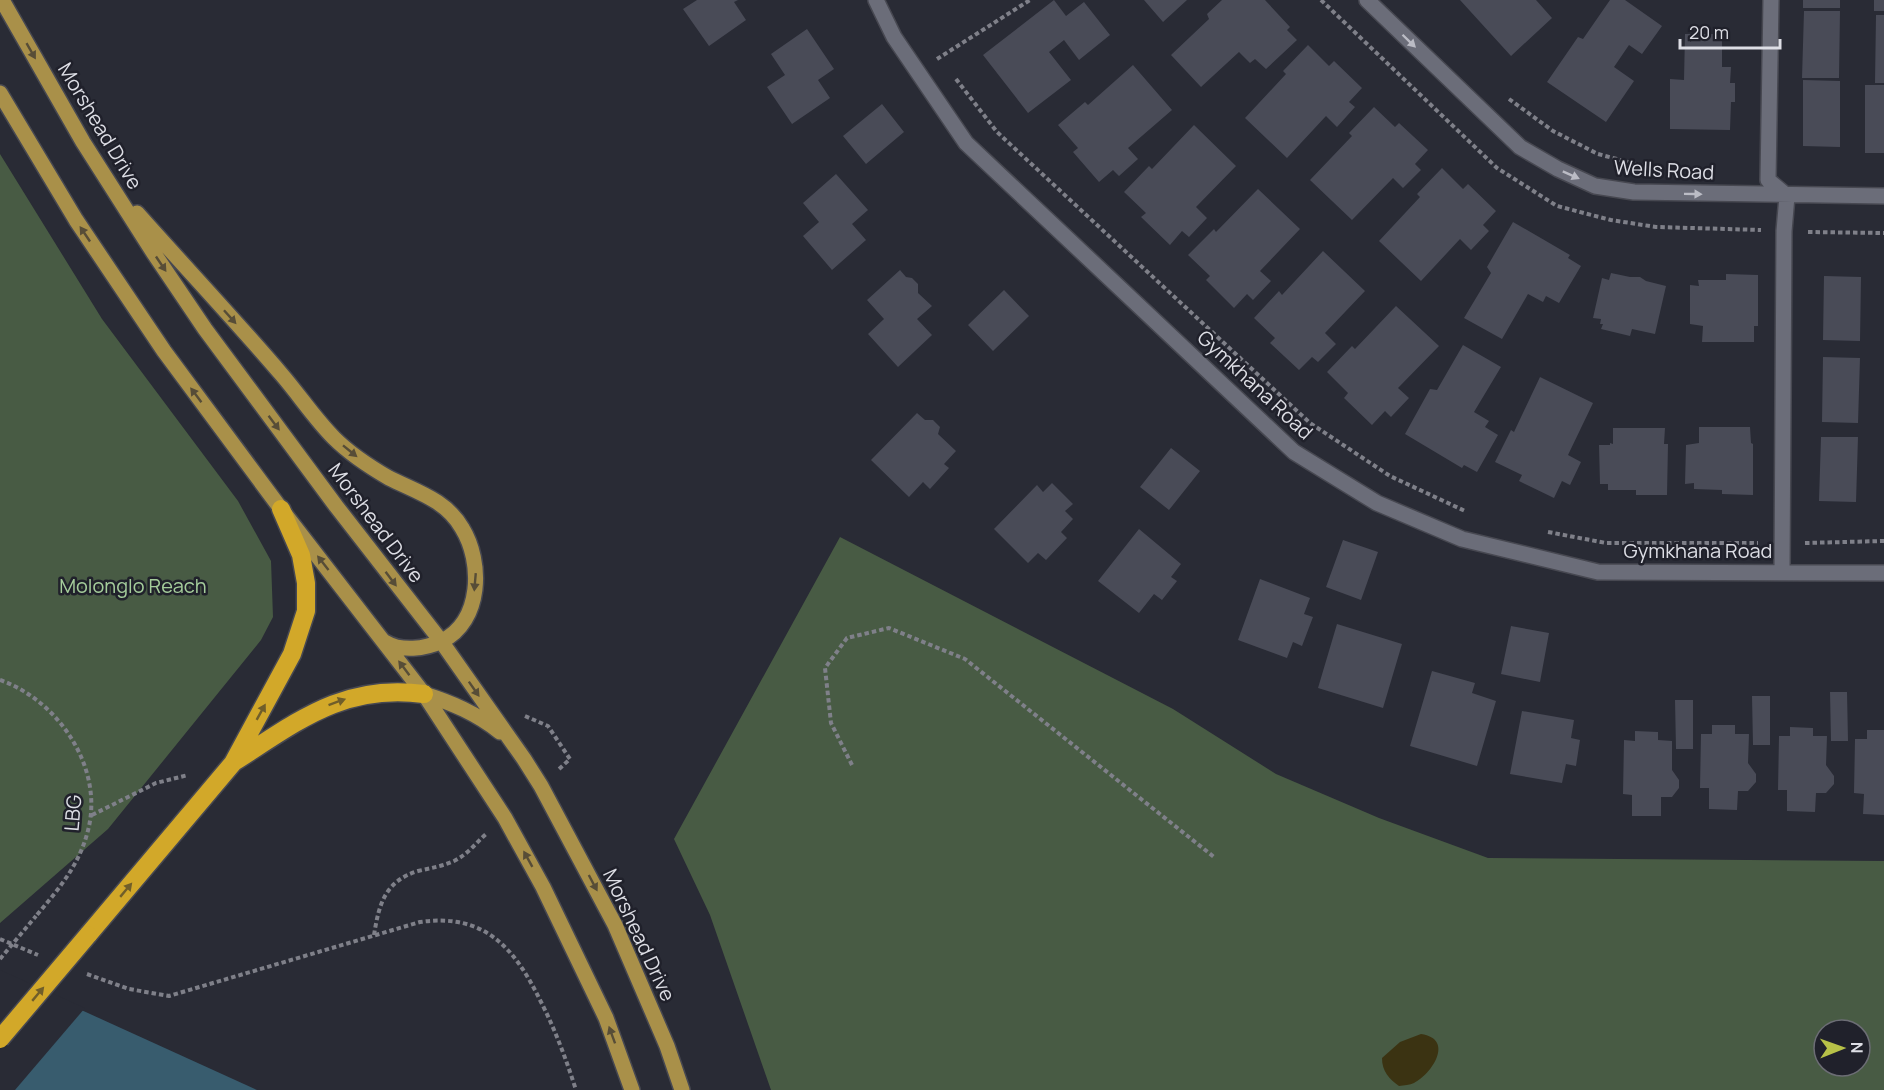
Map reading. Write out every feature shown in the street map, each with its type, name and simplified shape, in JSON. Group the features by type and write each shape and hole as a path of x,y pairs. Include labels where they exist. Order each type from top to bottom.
{"highway":[{"path":"0,1039 233,763 283,673 300,633 306,611 306,583 301,555 281,509"},
{"path":"233,763 298,721 332,704 370,693 399,691 424,694"}],"main road":[{"name":"Morshead Drive","path":"2,0 106,180 211,338 441,641 541,786 615,925 667,1046 682,1090"},
{"path":"0,93 76,220 158,342 281,509 424,694 505,818 543,888 606,1018 632,1090"},
{"path":"106,180 282,375 335,439 373,468 440,503 456,518 467,537 474,558 476,588 469,610 460,625 441,641 407,648 385,642"},
{"path":"424,694 456,704 482,719 508,740 524,759"}],"street":[{"name":"Gymkhana Road","path":"876,0 894,37 966,143 1294,452 1377,503 1462,539 1598,572 1884,573"},
{"name":"Wells Road","path":"1367,0 1520,147 1558,170 1595,186 1634,192 1884,196"},
{"path":"1771,0 1768,180 1787,196 1784,231 1782,573"}],"path":[{"path":"918,74 1030,0"},
{"path":"933,49 946,67"},
{"path":"953,76 997,132 1310,423 1390,476 1473,514"},
{"path":"1501,91 1553,130 1598,154 1643,166 1654,166"},
{"path":"1539,530 1606,543 1884,541"},
{"path":"852,765 831,723 825,668 847,638 889,627 965,659 1214,857"},
{"name":"LBG","path":"0,680 22,689 39,700 67,731 87,772 91,789 92,814 84,845 74,868 0,959"},
{"path":"92,814 156,783 189,774"},
{"path":"374,935 379,908 393,884 403,877 454,861 476,847 486,835"},
{"path":"77,970 129,989 170,996 420,922 444,920 463,922 480,928 500,940 517,958 557,1037 576,1090"},
{"path":"0,939 45,958"}],"green space":[{"name":"Molonglo Reach","path":"0,154 102,319 238,501 271,561 273,617 261,640 108,829 0,923"},
{"path":"840,537 1173,709 1276,774 1379,818 1488,858 1884,861 1884,1090 771,1090 710,915 674,839"}],"sand":[{"path":"1421,1034 1437,1042 1437,1057 1421,1079 1412,1084 1399,1086 1387,1074 1382,1058 1400,1042"}],"water":[{"path":"0,973 257,1090 0,1090"}],"pier":[{"path":"0,970 85,1008 15,1090 0,1090"}],"building":[{"path":"697,0 738,0 734,2 746,20 709,46 683,9"},
{"path":"1054,0 1066,16 1084,2 1110,35 1079,60 1064,40 1049,52 1071,80 1028,113 983,55"},
{"path":"1144,0 1187,0 1163,22"},
{"path":"1222,0 1265,0 1290,27 1287,30 1297,40 1266,69 1255,59 1250,63 1239,52 1201,87 1171,55 1209,19 1207,14"},
{"path":"1460,0 1536,0 1552,18 1511,56"},
{"path":"1610,0 1625,0 1662,26 1642,54 1629,45 1614,67 1634,81 1606,122 1547,82 1578,37 1583,39"},
{"path":"1803,0 1840,0 1840,8 1803,8"},
{"path":"1874,0 1884,0 1884,11 1874,11"},
{"path":"1804,11 1840,11 1839,78 1802,78"},
{"path":"1876,15 1884,15 1884,83 1875,83"},
{"path":"807,29 834,69 818,80 830,98 792,124 767,87 785,75 771,54"},
{"path":"1685,34 1722,34 1722,67 1731,67 1730,83 1735,83 1735,102 1731,102 1730,130 1670,129 1670,79 1684,80"},
{"path":"1308,45 1329,66 1334,61 1362,88 1349,102 1355,107 1337,127 1326,116 1287,158 1245,118 1286,74 1283,71"},
{"path":"1133,65 1172,110 1128,148 1138,159 1119,176 1113,170 1099,182 1073,152 1078,148 1058,125 1085,102 1088,105"},
{"path":"1803,80 1840,81 1840,147 1803,146"},
{"path":"1865,85 1884,85 1884,153 1865,153"},
{"path":"882,104 904,132 866,164 843,136"},
{"path":"1374,107 1395,127 1399,123 1428,150 1415,164 1421,170 1403,188 1393,178 1352,220 1310,180 1352,136 1349,133"},
{"path":"1194,125 1236,166 1196,207 1207,218 1189,237 1182,231 1170,245 1141,217 1146,213 1124,192 1149,166 1152,169"},
{"path":"1442,168 1463,189 1468,184 1496,211 1483,225 1489,231 1471,250 1460,239 1421,281 1379,241 1420,197 1417,194"},
{"path":"836,174 868,210 852,224 866,240 832,270 803,236 819,222 803,203"},
{"path":"1258,189 1300,229 1260,271 1271,281 1253,300 1247,294 1234,308 1206,280 1210,276 1188,255 1214,229 1216,232"},
{"path":"1513,222 1570,255 1568,258 1581,266 1559,303 1546,296 1543,302 1528,294 1502,339 1464,318 1491,273 1487,267"},
{"path":"1323,251 1365,291 1325,333 1336,344 1318,362 1312,357 1299,370 1270,343 1275,338 1254,318 1279,291 1282,295"},
{"path":"900,270 906,277 912,278 918,284 918,293 932,306 917,319 932,335 898,367 868,334 884,319 867,300"},
{"path":"1611,273 1640,277 1646,281 1666,286 1655,334 1632,329 1630,336 1601,329 1603,324 1600,324 1601,319 1593,318 1602,278 1609,280"},
{"path":"1726,274 1758,275 1758,326 1754,326 1754,342 1702,342 1703,326 1690,324 1690,285 1699,286 1698,280 1726,280"},
{"path":"1824,276 1861,277 1860,341 1823,340"},
{"path":"1004,290 1029,316 993,351 968,325"},
{"path":"1396,306 1439,346 1398,388 1409,398 1391,417 1385,411 1372,425 1344,398 1348,393 1327,372 1352,346 1355,349"},
{"path":"1463,345 1501,367 1474,412 1489,421 1485,427 1498,435 1477,472 1464,465 1462,468 1405,434 1430,389 1437,390"},
{"path":"1823,357 1860,358 1858,423 1822,422"},
{"path":"1540,377 1593,403 1568,455 1581,462 1570,485 1562,481 1554,498 1519,481 1522,475 1495,462 1511,430 1514,432"},
{"path":"917,413 925,420 933,420 940,427 938,434 956,451 944,464 949,468 930,489 923,482 909,497 871,460"},
{"path":"1699,427 1750,427 1753,444 1753,495 1722,494 1722,490 1694,489 1694,483 1685,484 1686,445 1699,443"},
{"path":"1613,428 1665,428 1664,444 1668,444 1667,495 1636,495 1636,490 1608,490 1608,484 1600,484 1599,445 1613,444"},
{"path":"1821,437 1858,437 1856,502 1819,501"},
{"path":"1171,448 1200,471 1169,510 1140,487"},
{"path":"1052,483 1073,504 1065,511 1073,519 1061,532 1067,538 1046,560 1038,553 1028,563 994,529 1037,485 1043,492"},
{"path":"1139,529 1181,564 1171,577 1177,581 1162,600 1154,594 1139,613 1098,581"},
{"path":"1343,540 1378,552 1361,600 1326,587"},
{"path":"1260,579 1310,598 1304,614 1313,617 1302,646 1293,642 1287,658 1238,640"},
{"path":"1337,624 1402,644 1383,708 1318,688"},
{"path":"1511,626 1549,633 1540,682 1501,674"},
{"path":"1432,671 1475,683 1472,693 1496,701 1477,766 1410,746"},
{"path":"1830,692 1847,692 1848,741 1831,741"},
{"path":"1752,696 1770,696 1770,745 1753,745"},
{"path":"1675,700 1693,700 1693,749 1676,749"},
{"path":"1522,711 1574,720 1571,738 1580,740 1576,766 1566,764 1562,783 1510,774"},
{"path":"1712,725 1735,725 1735,734 1749,734 1748,763 1756,774 1756,782 1748,791 1738,791 1737,810 1709,809 1709,788 1700,788 1701,734 1712,734"},
{"path":"1790,727 1813,728 1813,736 1827,736 1826,765 1834,776 1834,784 1826,793 1816,793 1815,812 1787,811 1787,790 1778,790 1779,736 1790,736"},
{"path":"1867,730 1884,730 1884,815 1863,814 1864,794 1854,793 1855,739 1867,739"},
{"path":"1635,731 1658,732 1658,740 1672,741 1672,770 1679,780 1679,788 1672,797 1661,797 1661,816 1632,816 1632,795 1623,794 1624,740 1635,741"}]}
